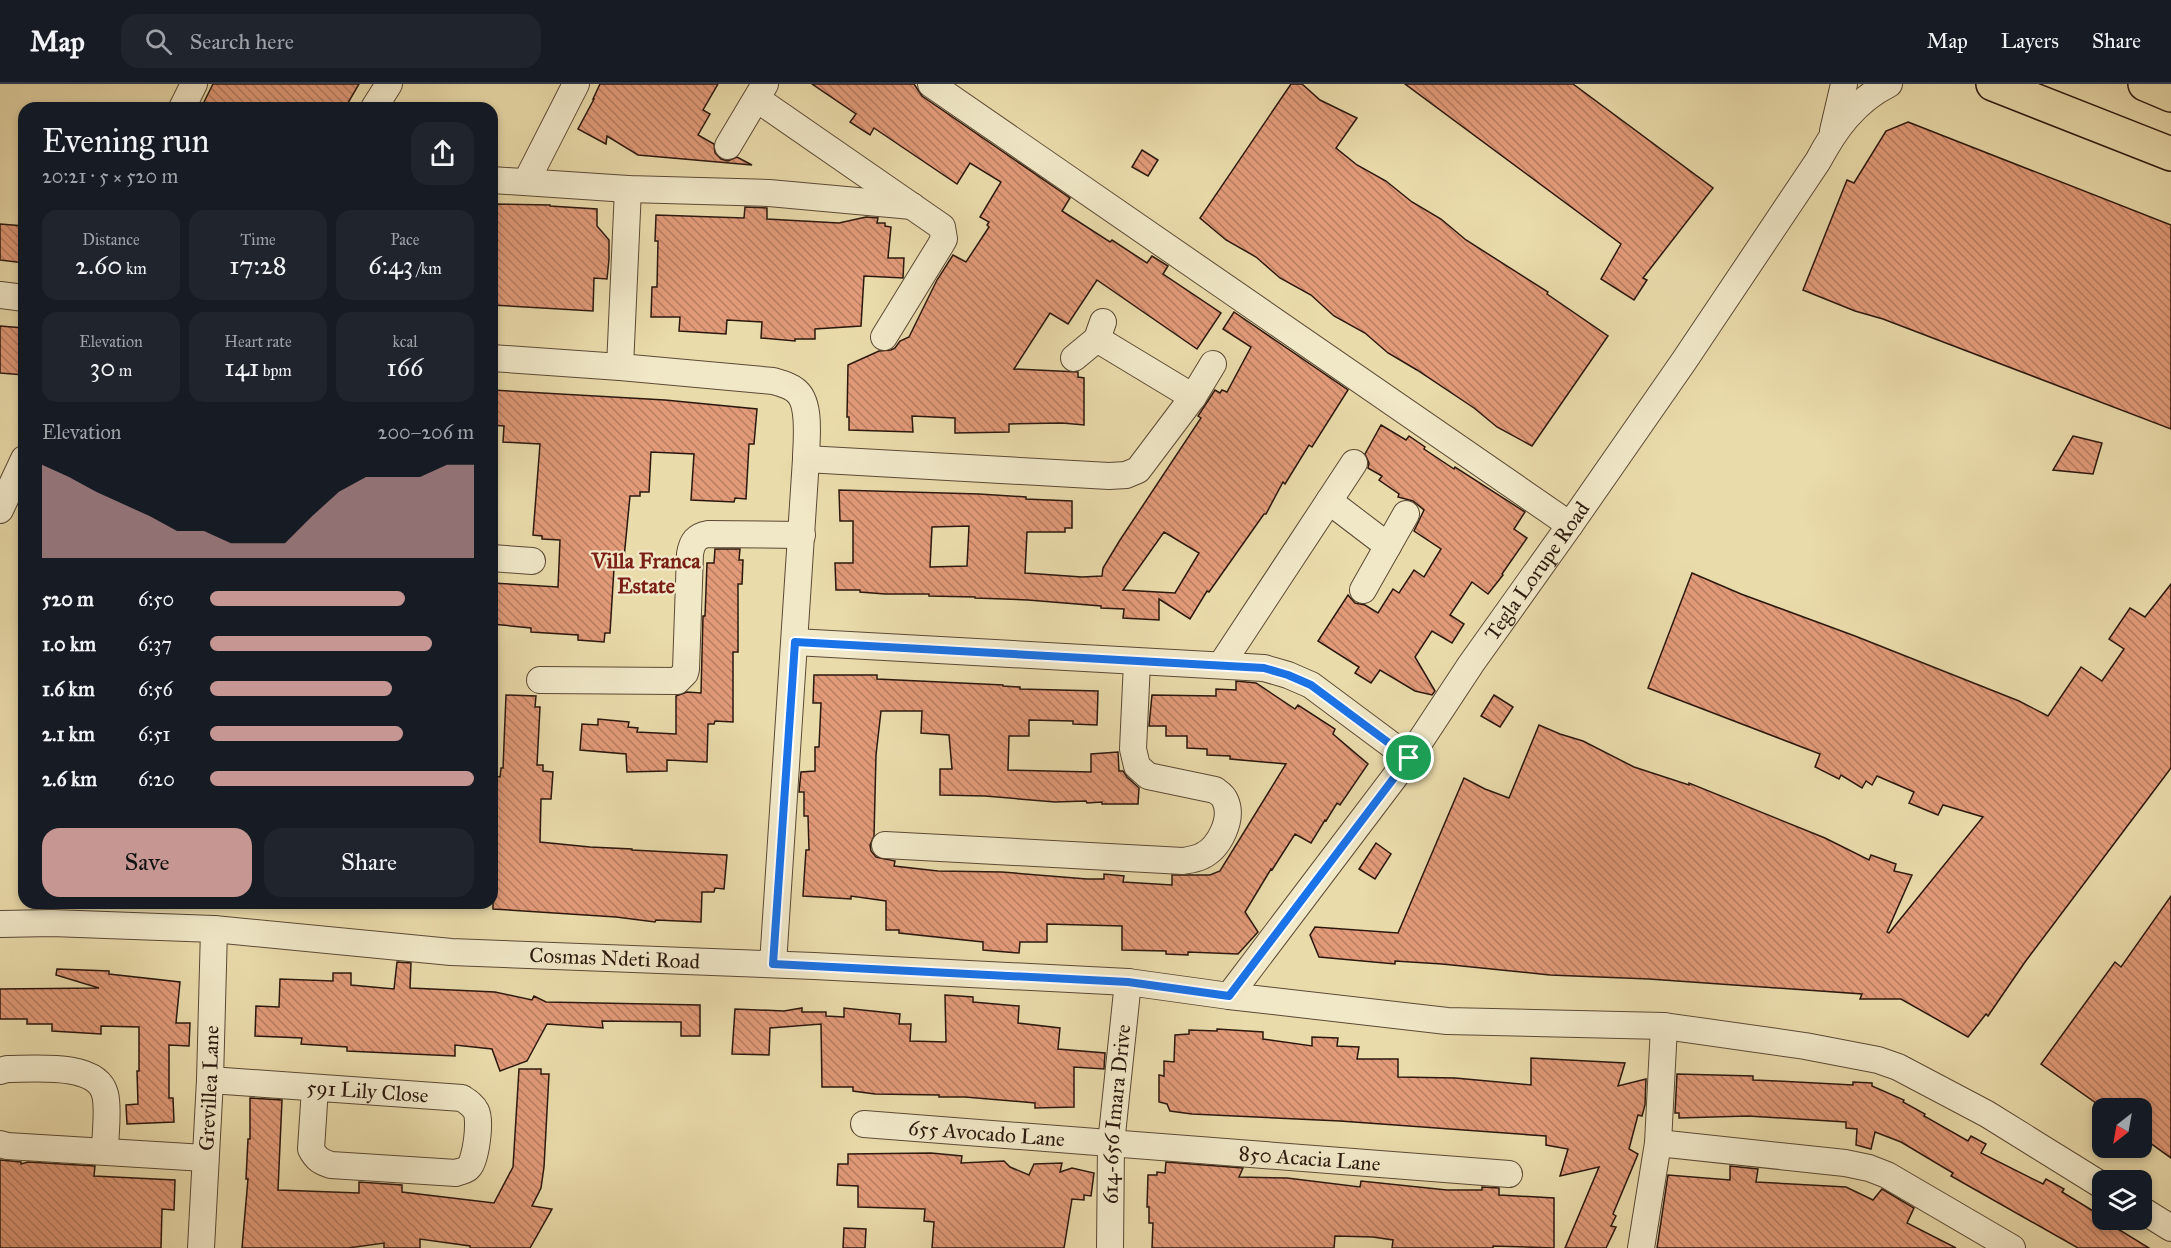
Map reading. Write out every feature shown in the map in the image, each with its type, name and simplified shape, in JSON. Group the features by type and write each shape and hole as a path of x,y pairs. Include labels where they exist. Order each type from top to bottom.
{"highway":[{"path":"1993,84 2171,154"},
{"path":"2145,84 2171,95"}],"street":[{"path":"185,102 194,84"},
{"path":"378,102 389,84"},
{"path":"526,182 576,84"},
{"path":"931,84 1570,525"},
{"name":"Tegla Lorupe Road","path":"1831,137 1844,84"},
{"name":"Tegla Lorupe Road","path":"1229,996 1409,758 1471,664 1684,361 1818,161 1831,137 1857,105 1873,92 1889,84"},
{"path":"728,146 761,92 942,227 944,239 884,337"},
{"path":"498,180 628,189 769,193 912,206"},
{"path":"620,367 628,189"},
{"path":"0,295 18,297"},
{"path":"1074,358 1100,331 1193,397"},
{"path":"498,358 773,381 795,389 803,403 807,415 802,535 773,964"},
{"path":"806,459 1108,476 1126,475 1138,470 1147,460 1193,397 1213,364"},
{"path":"1221,665 1354,463"},
{"path":"0,510 18,472"},
{"path":"1329,501 1388,546"},
{"path":"1363,590 1406,514"},
{"path":"540,680 676,681 685,673 690,554 696,539 708,534 802,535"},
{"path":"498,558 532,561"},
{"path":"795,642 1264,668 1311,685 1409,758"},
{"path":"885,845 1183,861 1201,857 1218,842 1224,829 1227,806 1225,797 1215,790 1148,776 1137,766 1133,749 1137,662"},
{"name":"Cosmas Ndeti Road","path":"0,924 52,923 214,929 451,952 773,964 1128,982 1447,1021 1664,1026 1805,1046 1878,1060 1986,1114 2092,1179"},
{"name":"Grevillea Lane","path":"201,1248 210,1080 214,929"},
{"name":"614-656 Imara Drive","path":"1110,1248 1111,1144 1128,982"},
{"path":"1641,1248 1658,1143 1664,1026"},
{"path":"0,1071 7,1069 70,1071 91,1076 99,1082 106,1096 105,1151"},
{"name":"591 Lily Close","path":"210,1080 462,1098 473,1106 478,1116 476,1153 466,1170 456,1173 331,1165 323,1162 315,1157 311,1149 315,1088"},
{"name":"655 Avocado Lane","path":"864,1124 1111,1144"},
{"path":"1658,1143 1845,1163 1869,1168 1887,1175 2012,1248"},
{"path":"0,1144 205,1158"},
{"name":"850 Acacia Lane","path":"1111,1144 1509,1174"},
{"path":"2152,1216 2171,1228"}],"building":[{"path":"213,84 359,84 348,102 204,102"},
{"path":"600,84 718,84 703,110 710,114 698,135 714,144 715,153 721,159 728,161 737,157 752,165 638,155 607,136 606,144 578,129"},
{"path":"812,84 914,84 922,96 1070,198 1062,211 1147,263 1152,256 1168,266 1163,274 1221,313 1197,349 1097,280 1068,324 1050,313 1014,369 1078,372 1078,377 1084,378 1084,425 1009,424 1009,432 955,433 955,418 912,416 913,432 849,430 848,365 879,351 891,350 900,341 909,337 937,280 953,255 966,262 989,227 987,225 989,222 980,217 1001,182 970,163 957,184 874,128 870,135 850,122 856,114"},
{"path":"1291,84 1302,84 1320,100 1357,118 1336,148 1357,165 1386,181 1412,202 1441,219 1466,240 1548,292 1547,294 1608,336 1532,446 1497,427 1474,408 1388,353 1365,333 1334,316 1311,295 1280,278 1256,257 1226,240 1200,218"},
{"path":"1405,84 1573,84 1713,188 1643,278 1647,280 1634,300 1601,279 1621,244"},
{"path":"1908,122 2171,225 2171,429 1803,290 1847,180 1854,183 1886,131"},
{"path":"1142,150 1158,160 1148,176 1132,167"},
{"path":"498,204 597,209 597,226 609,240 609,259 607,279 594,278 593,311 498,305"},
{"path":"745,207 767,208 767,219 839,223 866,217 878,218 877,223 885,223 885,226 891,227 888,258 904,258 903,278 864,276 861,326 815,329 815,339 795,339 795,341 761,338 762,322 727,320 726,334 679,331 680,317 651,317 652,287 657,287 656,215 744,218"},
{"path":"0,224 18,226 18,262 0,260"},
{"path":"1234,312 1348,390 1312,447 1309,445 1285,484 1283,482 1266,514 1209,592 1207,591 1190,619 1159,599 1159,620 1123,618 1124,609 1101,608 1101,606 836,590 835,563 853,563 853,521 840,521 839,490 979,494 1072,501 1072,528 1065,528 1065,532 1027,532 1025,573 1102,576 1103,568 1120,540 1201,418 1198,416 1215,390 1220,393 1222,390 1227,392 1251,347 1223,329","holes":["969,526 967,566 930,567 932,527","1164,532 1199,553 1175,593 1123,590"]},
{"path":"0,326 18,328 18,374 0,373"},
{"path":"498,390 665,400 757,409 754,444 749,444 746,499 735,498 734,502 691,500 694,454 651,452 649,492 640,492 640,496 630,496 624,558 619,557 619,568 614,568 610,633 605,633 604,642 578,640 578,635 531,632 531,628 498,625 498,583 558,587 560,540 542,539 542,536 533,535 540,444 503,442 504,426 498,426"},
{"path":"1381,425 1406,440 1409,436 1454,469 1455,467 1525,512 1514,529 1527,538 1503,575 1488,594 1472,582 1450,615 1464,624 1452,643 1432,631 1415,657 1435,691 1432,695 1415,691 1380,670 1371,683 1355,673 1359,667 1318,641 1348,595 1355,603 1365,605 1378,613 1393,589 1399,593 1414,570 1424,577 1441,549 1414,531 1424,510 1413,501 1398,497 1399,494 1379,480 1382,476 1368,468 1369,463 1365,454"},
{"path":"2073,436 2102,443 2093,474 2053,470"},
{"path":"715,549 740,549 739,560 743,560 742,584 738,584 738,652 733,652 733,722 715,721 714,724 708,724 707,762 667,760 667,771 627,772 626,754 580,750 582,724 598,725 598,719 629,722 628,727 638,728 637,732 676,734 676,696 687,692 701,693 707,563 714,563"},
{"path":"1692,573 2019,701 2048,716 2081,667 2102,681 2124,649 2109,639 2130,608 2145,617 2171,584 2171,768 2025,962 1988,1016 1986,1014 1968,1037 1901,999 1860,999 1862,994 1649,979 1550,975 1442,964 1395,961 1395,964 1319,957 1310,935 1315,927 1398,933 1464,778 1509,798 1539,725 1583,741 1634,767 1689,785 1689,783 1825,838 1869,860 1871,855 1896,864 1894,871 1912,875 1887,932 1889,933 1983,817 1943,805 1938,815 1909,803 1914,792 1877,776 1872,785 1866,781 1862,788 1841,775 1839,779 1815,767 1820,754 1648,688"},
{"path":"814,675 877,675 877,679 1003,685 1020,687 1020,689 1098,691 1097,725 1073,724 1073,721 1029,720 1029,736 1009,736 1008,770 1091,772 1091,754 1118,752 1119,771 1123,771 1139,788 1138,804 940,795 940,769 952,769 949,735 921,733 922,711 881,711 876,755 874,836 870,845 876,857 895,861 894,866 938,871 1002,872 1087,879 1104,879 1104,874 1124,876 1123,882 1172,885 1172,875 1210,875 1220,871 1286,764 1230,759 1230,756 1207,755 1207,749 1187,748 1187,736 1166,736 1166,726 1149,726 1152,695 1216,696 1216,689 1236,690 1236,681 1256,683 1295,709 1298,705 1335,729 1333,734 1368,764 1340,805 1337,803 1311,843 1295,834 1271,869 1245,912 1258,932 1238,954 1188,952 1188,955 1166,954 1166,951 1122,950 1122,926 1047,924 1047,942 1020,942 1019,953 983,950 983,942 886,930 886,901 851,896 851,899 803,896 806,850 809,850 808,816 804,816 804,792 799,792 801,772 815,771 815,747 819,747 821,703 813,703"},
{"path":"506,695 536,696 535,707 540,707 537,765 543,765 543,771 553,772 551,799 541,799 540,842 727,855 724,889 715,888 714,892 702,892 701,922 656,920 655,922 616,917 493,909 498,909 498,777 500,777 501,768 503,768"},
{"path":"1494,695 1513,707 1500,727 1481,716"},
{"path":"1376,843 1391,854 1375,879 1359,869"},
{"path":"2171,896 2171,1158 2152,1144 2152,1098 2092,1098 2092,1100 2041,1064 2115,962 2121,967"},
{"path":"397,962 411,963 410,988 495,992 532,1000 534,996 546,1002 700,1005 700,1036 681,1036 681,1022 602,1021 603,1028 547,1024 527,1061 500,1071 492,1049 455,1045 455,1056 347,1051 347,1047 301,1044 302,1038 255,1036 256,1006 279,1007 280,979 333,981 333,973 351,973 351,985 394,989"},
{"path":"57,969 109,971 109,974 180,982 176,1023 190,1023 189,1046 169,1045 169,1098 173,1098 174,1122 127,1124 126,1105 138,1104 139,1027 101,1026 101,1034 52,1031 52,1024 27,1024 27,1019 0,1019 0,989 99,988 56,975"},
{"path":"945,995 973,997 973,1002 1019,1006 1018,1023 1060,1028 1058,1049 1105,1053 1104,1069 1074,1067 1074,1107 1035,1108 1035,1103 939,1097 939,1095 875,1094 853,1091 853,1087 822,1087 821,1024 770,1028 769,1055 732,1054 735,1009 784,1011 802,1008 802,1012 826,1012 826,1016 844,1017 844,1008 900,1014 899,1024 911,1024 910,1041 946,1042"},
{"path":"1217,1029 1263,1032 1263,1039 1312,1046 1312,1037 1338,1038 1337,1046 1359,1047 1357,1059 1398,1059 1398,1077 1455,1078 1531,1085 1531,1058 1625,1063 1618,1086 1646,1079 1645,1105 1642,1116 1638,1115 1629,1149 1638,1154 1613,1214 1616,1216 1611,1226 1616,1227 1606,1248 1565,1248 1599,1167 1560,1176 1568,1149 1546,1145 1546,1136 1170,1111 1167,1104 1159,1102 1159,1075 1164,1076 1164,1061 1174,1062 1175,1035 1189,1034 1189,1030 1217,1031"},
{"path":"519,1069 541,1069 541,1074 549,1074 544,1167 541,1188 532,1206 552,1209 530,1248 470,1248 470,1246 420,1239 420,1248 384,1248 384,1243 348,1248 242,1248 248,1179 246,1179 248,1139 250,1139 250,1098 282,1100 278,1190 359,1193 359,1182 402,1185 402,1192 494,1203 513,1167"},
{"path":"1677,1074 1753,1076 1753,1080 1853,1085 1853,1082 1872,1083 1872,1086 1904,1100 1903,1102 1925,1114 1924,1116 1968,1141 1971,1136 1986,1144 1981,1153 2043,1184 2046,1179 2064,1189 2062,1192 2092,1210 2092,1230 2119,1230 2149,1248 2078,1248 1951,1176 1953,1173 1901,1142 1875,1132 1871,1149 1856,1145 1857,1129 1846,1128 1846,1122 1748,1116 1679,1118 1679,1113 1675,1113"},
{"path":"931,1153 962,1156 961,1163 1004,1161 1010,1167 1029,1175 1034,1164 1062,1163 1060,1172 1072,1168 1094,1173 1091,1196 1084,1195 1084,1200 1072,1199 1064,1248 932,1248 934,1222 924,1221 925,1209 858,1207 858,1186 837,1185 838,1164 848,1164 848,1154"},
{"path":"0,1160 21,1162 21,1164 28,1162 95,1166 94,1176 175,1180 174,1210 162,1209 161,1248 0,1248"},
{"path":"1166,1162 1243,1168 1239,1177 1287,1178 1360,1187 1361,1181 1447,1190 1499,1188 1499,1195 1554,1198 1554,1248 1493,1246 1493,1248 1392,1248 1393,1240 1335,1236 1334,1248 1152,1248 1153,1223 1149,1223 1149,1207 1147,1207 1148,1175 1157,1175 1157,1172 1165,1173"},
{"path":"1730,1166 1758,1169 1756,1182 1846,1187 1873,1200 1882,1189 1914,1208 1907,1223 1956,1248 1657,1248 1668,1175 1730,1180"},
{"path":"844,1228 866,1229 865,1248 843,1248"}],"district":[{"name":"Villa Franca Estate","path":"646,572"}],"route":[{"path":"795,642 1264,668 1311,685 1409,758 1229,996 1128,982 773,964 795,642"}]}
